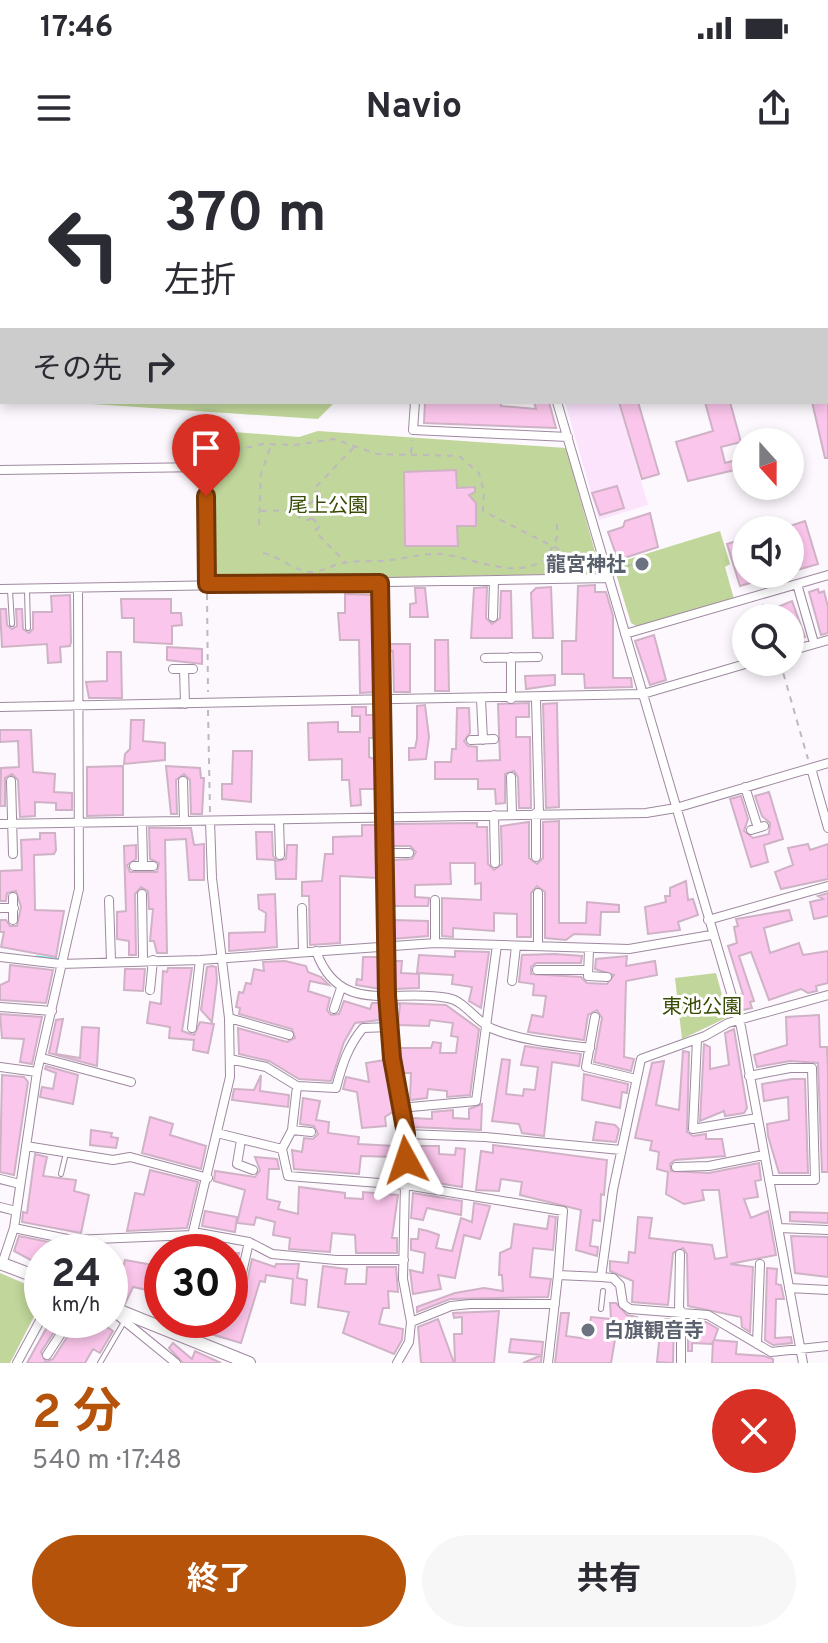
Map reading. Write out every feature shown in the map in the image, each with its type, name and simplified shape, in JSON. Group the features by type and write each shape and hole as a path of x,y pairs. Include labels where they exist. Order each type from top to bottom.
{"main road":[{"path":"1,1264 24,1272"},
{"path":"197,1338 249,1363"}],"street":[{"path":"415,404 413,430 568,437"},
{"path":"558,404 737,1020 757,1118 760,1155 769,1180 779,1228 803,1363"},
{"path":"0,470 205,467 207,584"},
{"path":"0,589 588,579 608,575"},
{"path":"804,582 828,575"},
{"path":"493,617 494,581"},
{"path":"380,583 387,995 400,1108 406,1134 403,1279 411,1322 409,1342 397,1363"},
{"path":"1,1264 14,1228 37,1072 60,961 79,889 78,588"},
{"path":"625,634 781,588"},
{"path":"798,588 814,643"},
{"path":"804,646 828,640"},
{"path":"511,657 511,699"},
{"path":"485,658 538,657"},
{"path":"0,707 536,699 643,694 732,668"},
{"path":"183,669 185,704"},
{"path":"481,699 483,740"},
{"path":"536,699 536,857"},
{"path":"471,740 494,739"},
{"path":"0,824 646,813 676,808 828,763"},
{"path":"811,768 828,828"},
{"path":"511,777 512,814"},
{"path":"11,781 13,854"},
{"path":"183,781 184,821"},
{"path":"745,787 758,828"},
{"path":"494,815 495,863"},
{"path":"279,820 280,855"},
{"path":"193,1234 230,1077 229,1018 220,959 210,821"},
{"path":"142,822 143,866"},
{"path":"386,853 409,853"},
{"path":"708,920 828,886"},
{"path":"538,893 538,946"},
{"path":"142,894 150,990"},
{"path":"13,897 13,920"},
{"path":"109,900 111,959"},
{"path":"435,900 435,943"},
{"path":"0,908 14,908"},
{"path":"302,908 303,949"},
{"path":"0,957 60,961 200,960 303,949 316,951 435,943 629,949 711,935"},
{"path":"400,1108 476,1101 497,945"},
{"path":"512,981 516,946"},
{"path":"589,949 588,976 607,977"},
{"path":"316,951 326,975 341,988 353,993 451,998 484,1024 539,1041 590,1048"},
{"path":"192,1028 200,960"},
{"path":"537,970 588,970"},
{"path":"334,1009 341,988"},
{"path":"603,1282 621,1150 641,1059 697,1039 737,1020 828,995"},
{"path":"0,1007 52,1011"},
{"path":"193,1017 204,1018"},
{"path":"595,1017 586,1067 636,1079"},
{"path":"229,1018 289,1035"},
{"path":"230,1059 266,1067 297,1086 336,1088 347,1051 359,1032 363,1028 390,1027"},
{"path":"697,1039 693,1129 757,1118"},
{"path":"42,1058 131,1082"},
{"path":"0,1067 37,1072"},
{"path":"749,1076 812,1068 815,1180 769,1180"},
{"path":"297,1086 292,1130 282,1149 288,1176 406,1185 563,1211 548,1363"},
{"path":"292,1130 311,1132"},
{"path":"217,1133 282,1149"},
{"path":"406,1134 485,1137 621,1150"},
{"path":"241,1140 237,1164 253,1170"},
{"path":"26,1146 113,1160 130,1157 208,1178"},
{"path":"676,1167 709,1166 760,1155"},
{"path":"0,1179 20,1184"},
{"path":"0,1207 16,1211"},
{"path":"14,1228 72,1240 144,1236"},
{"path":"779,1228 828,1230"},
{"path":"248,1246 249,1242 272,1254 287,1256 404,1260"},
{"path":"680,1254 681,1363"},
{"path":"757,1344 760,1264"},
{"path":"558,1275 603,1282 613,1278 620,1285 623,1304 630,1309 708,1315 771,1352 828,1346"},
{"path":"789,1288 828,1290"},
{"path":"411,1322 461,1305 555,1304"},
{"path":"128,1325 176,1363"},
{"path":"17,1363 31,1338"},
{"path":"47,1355 58,1338"}],"lane":[{"path":"10,589 12,624"},
{"path":"27,589 28,628"},
{"path":"61,1174 66,1152"},
{"path":"601,1309 603,1282"},
{"path":"100,1363 115,1338"}],"path":[{"path":"223,453 272,444 334,439 377,454 459,456 469,462 482,481 483,511 584,562 588,579"},
{"path":"411,454 412,442"},
{"path":"259,525 261,474 272,444"},
{"path":"310,504 319,494 314,489 354,447"},
{"path":"297,510 301,503 310,504 315,510 312,518"},
{"path":"260,511 297,510"},
{"path":"297,510 300,518 312,518 320,526 315,531 345,562"},
{"path":"263,553 276,555 299,570 314,572 345,562 440,554 493,567 522,567 546,559 559,531 557,522"},
{"path":"608,575 642,562"},
{"path":"760,593 764,604"},
{"path":"784,676 811,768"}],"shaded area":[{"path":"566,404 619,404 648,505 599,520"}],"green space":[{"path":"92,404 333,404 318,419"},
{"name":"尾上公園","path":"209,430 299,437 318,431 566,448 601,573 210,582"},
{"path":"720,531 730,564 725,567 734,599 638,627 631,623 613,564"},
{"name":"東池公園","path":"716,973 728,1017 682,1039 675,978"},
{"path":"0,1273 24,1283 24,1336 10,1363 0,1363"}],"building":[{"path":"425,404 501,404 536,409 535,404 550,404 556,428 424,423"},
{"path":"620,404 639,404 659,474 642,479"},
{"path":"706,404 731,404 737,428 732,428 732,444 721,447 725,463 732,461 732,471 688,481 676,442 713,431"},
{"path":"812,404 828,404 828,458 825,458"},
{"path":"456,470 457,488 475,487 475,492 469,495 476,503 476,526 457,526 458,546 405,546 404,472"},
{"path":"617,486 624,508 600,515 592,493"},
{"path":"650,513 658,547 618,560 608,532 623,527 625,521"},
{"path":"804,521 818,564 804,568"},
{"path":"732,542 732,560 727,544"},
{"path":"595,585 595,592 606,592 613,616 613,678 631,678 632,687 585,688 584,674 562,674 562,641 576,641 578,586"},
{"path":"487,587 486,618 492,624 500,618 501,591 511,591 512,638 471,638 474,588"},
{"path":"551,587 553,638 533,638 531,593 536,588"},
{"path":"415,588 425,588 428,617 410,617 410,604 416,603"},
{"path":"818,589 819,593 824,591 828,607 828,633 821,635 809,592"},
{"path":"345,594 373,595 375,692 360,693 359,640 340,640 338,613 345,613"},
{"path":"70,595 71,642 70,646 60,647 61,662 48,663 47,644 2,647 0,609 6,609 7,625 12,629 17,626 16,609 22,609 23,629 29,633 33,629 33,612 52,612 51,596"},
{"path":"121,599 171,599 171,613 181,613 182,625 172,626 172,644 134,642 134,618 122,618"},
{"path":"654,635 666,680 650,685 635,641"},
{"path":"435,640 448,640 449,691 435,691"},
{"path":"388,644 410,644 410,692 394,692 393,651 388,652"},
{"path":"167,647 202,649 202,664 167,660"},
{"path":"107,652 121,652 122,698 89,698 86,682 107,681"},
{"path":"555,675 555,685 526,689 525,676"},
{"path":"529,703 529,717 516,717 516,737 530,737 531,808 519,808 518,777 514,771 505,774 505,803 496,804 495,789 478,789 478,779 435,779 435,762 451,762 452,749 456,749 457,708 469,708 470,733 464,741 468,746 477,747 477,761 500,760 498,704"},
{"path":"557,703 559,807 546,808 543,704"},
{"path":"425,705 429,737 426,759 409,760 409,748 415,748 417,739 417,706"},
{"path":"352,707 366,707 366,715 375,715 373,738 369,738 369,757 376,760 376,789 360,789 361,805 351,806 349,780 342,780 342,759 309,760 308,723 338,722 338,732 360,732 360,716 352,716"},
{"path":"131,720 144,720 143,741 165,743 165,760 124,764 125,754 130,749"},
{"path":"0,730 31,730 33,772 55,774 54,792 72,793 72,810 56,810 56,803 35,802 35,816 20,817 18,780 12,774 5,778 5,806 0,806 1,768 19,767 18,741 0,742"},
{"path":"233,751 252,751 251,802 222,799 222,784 232,784"},
{"path":"123,766 123,815 87,816 87,767"},
{"path":"166,766 200,768 201,778 204,778 202,814 191,814 190,780 184,774 176,780 177,814 171,814"},
{"path":"769,792 783,839 764,845 768,862 751,867 730,799 741,796 748,819 744,831 753,838 769,834 770,823 762,816 755,796"},
{"path":"559,821 559,923 586,923 587,902 619,905 619,912 601,912 600,935 574,934 566,940 545,938 545,892 537,886 531,893 531,937 517,937 517,914 494,913 494,931 453,928 453,937 442,936 442,898 481,900 481,883 475,884 475,863 450,863 451,884 415,885 415,897 429,898 428,906 395,906 392,902 392,860 412,859 416,852 410,846 391,846 391,824 477,823 477,827 487,827 488,864 494,870 502,864 501,826 529,822 529,858 537,864 543,858 543,822"},
{"path":"362,825 377,825 378,878 340,876 340,943 310,945 309,896 302,896 302,882 322,881 325,854 333,854 333,837 362,836"},
{"path":"149,828 191,828 194,845 204,844 204,880 189,880 186,839 165,840 167,953 157,953 154,941 150,941 153,909 149,909 148,891 141,887 135,894 136,955 129,955 129,941 117,939 117,912 126,911 124,846 136,845 136,859 127,865 130,872 157,872 159,863 150,859"},
{"path":"256,832 272,832 273,856 277,861 286,859 287,845 297,845 296,879 276,879 275,860 257,859"},
{"path":"40,833 55,833 54,854 34,855 35,910 64,911 56,957 1,947 4,932 0,932 0,920 17,926 21,907 16,891 7,893 6,901 0,901 0,871 22,870 21,840 40,839"},
{"path":"808,844 810,850 828,844 828,879 781,889 775,872 793,865 788,848"},
{"path":"686,881 688,900 693,899 698,915 678,922 680,930 648,934 645,907 666,902 665,896 670,896 670,888"},
{"path":"828,893 828,916 814,919 810,902 823,899 818,896"},
{"path":"275,894 277,947 229,951 229,933 265,932 266,913 259,909 258,895"},
{"path":"789,910 792,920 764,928 770,953 799,943 803,955 828,951 828,983 816,986 817,991 808,993 801,989 769,1000 751,952 739,956 754,1001 750,1002 752,1008 743,1010 739,995 743,994 728,946 737,943 736,919"},
{"path":"393,920 428,921 428,936 393,939"},
{"path":"455,951 489,952 481,1008 469,1001 472,987 452,984 453,975 417,973 419,955 455,957"},
{"path":"522,955 582,956 581,963 536,963 531,967 531,974 581,977 587,983 607,984 614,975 595,969 596,959 627,956 626,966 655,961 657,975 626,981 624,1057 634,1059 631,1071 594,1062 602,1018 597,1010 588,1015 584,1040 528,1032 532,1015 543,1017 546,996 533,995 534,984 519,982"},
{"path":"363,957 379,957 380,989 356,985 357,979 362,980"},
{"path":"285,961 306,966 308,972 321,977 329,985 310,981 308,991 330,998 327,1010 331,1015 339,1014 344,1001 370,1009 372,1003 381,1003 379,1020 355,1023 344,1042 331,1081 299,1079 269,1061 239,1054 238,1028 287,1042 295,1038 292,1029 239,1014 240,1008 236,1007 239,992 243,993 246,983 251,984 254,969 264,971 263,962"},
{"path":"393,961 402,961 401,973 419,974 419,988 394,989"},
{"path":"10,965 53,970 46,1003 0,1000 0,985 9,981"},
{"path":"207,967 216,967 217,981 212,1022 201,1010"},
{"path":"168,968 192,968 182,1031 194,1035 200,1022 214,1024 208,1053 193,1050 194,1040 169,1038 170,1027 147,1023 150,1002 161,1004 163,971 167,972"},
{"path":"125,969 145,969 143,991 124,990"},
{"path":"395,1003 446,1005 479,1029 470,1095 447,1097 447,1091 428,1089 427,1098 410,1100 411,1073 402,1073 398,1048 431,1048 433,1042 441,1043 440,1053 456,1053 458,1037 451,1036 453,1023 430,1020 429,1026 398,1025 400,1005"},
{"path":"0,1014 42,1017 32,1064 20,1062 24,1039 2,1038"},
{"path":"819,1015 820,1047 827,1047 828,1172 822,1172 818,1063 790,1061 757,1067 754,1055 787,1045 786,1017"},
{"path":"63,1019 56,1054 80,1058 82,1027 99,1028 97,1066 49,1053 56,1020"},
{"path":"734,1029 747,1108 744,1113 725,1116 724,1111 700,1121 704,1044 710,1047 710,1069 729,1065 725,1033"},
{"path":"525,1046 581,1054 579,1066 552,1062 544,1136 522,1133 519,1124 492,1121 502,1059 510,1060 506,1094 523,1096 524,1089 535,1090 538,1067 521,1065"},
{"path":"683,1051 689,1052 687,1132 693,1136 706,1134 706,1139 722,1139 725,1156 675,1160 670,1164 671,1171 709,1173 759,1163 761,1180 755,1181 758,1197 744,1199 751,1218 768,1211 776,1255 730,1264 753,1267 750,1332 742,1327 741,1317 688,1306 687,1254 683,1248 673,1253 668,1305 632,1302 633,1281 610,1271 610,1261 628,1263 629,1252 635,1253 638,1217 652,1218 649,1238 712,1245 715,1259 727,1257 719,1190 702,1190 704,1200 684,1204 666,1194 668,1172 657,1169 659,1152 650,1150 652,1141 635,1138 652,1063 664,1061 656,1105 679,1110"},
{"path":"385,1060 394,1111 385,1117 386,1126 362,1128 357,1092 343,1089 346,1077 369,1082 366,1063"},
{"path":"46,1066 78,1075 73,1104 40,1097 42,1087 53,1089 56,1073 45,1069"},
{"path":"584,1074 628,1084 627,1093 622,1092 620,1108 582,1100"},
{"path":"2,1075 24,1077 28,1082 14,1175 0,1172"},
{"path":"261,1075 260,1091 289,1095 288,1107 232,1100 234,1089 254,1090"},
{"path":"805,1079 808,1173 779,1173 768,1136 767,1124 789,1120 788,1097 764,1101 762,1084"},
{"path":"303,1098 320,1101 316,1120 329,1122 328,1133 359,1137 358,1144 395,1146 394,1157 361,1156 359,1174 294,1169 292,1150 302,1152 304,1138 313,1139 318,1134 314,1126 300,1124"},
{"path":"482,1104 481,1130 412,1127 411,1118 432,1119 432,1112 453,1110 453,1118 469,1119 469,1109"},
{"path":"150,1117 173,1124 170,1135 206,1146 201,1169 142,1153"},
{"path":"596,1122 615,1125 619,1129 616,1142 593,1140"},
{"path":"91,1130 112,1133 111,1137 118,1138 116,1148 90,1145"},
{"path":"493,1145 607,1160 600,1221 593,1220 590,1246 598,1247 597,1256 576,1250 581,1210 520,1195 522,1182 501,1179 499,1191 476,1190 481,1151 493,1153"},
{"path":"413,1146 439,1146 439,1154 455,1155 456,1148 465,1149 462,1187 419,1180 421,1171 412,1168"},
{"path":"35,1154 47,1157 43,1176 76,1180 74,1191 89,1195 81,1233 22,1222 23,1212 27,1213"},
{"path":"255,1157 277,1159 279,1169 269,1169 267,1199 280,1202 278,1209 298,1214 299,1187 345,1193 345,1198 363,1199 363,1192 398,1195 392,1238 397,1238 397,1253 356,1253 355,1235 332,1233 330,1252 289,1249 290,1238 273,1235 275,1222 256,1217 254,1225 237,1223 245,1190 214,1181 215,1171 255,1177 260,1170"},
{"path":"150,1170 198,1182 187,1228 127,1231 135,1193 144,1195"},
{"path":"413,1193 462,1201 461,1215 427,1208 423,1220 411,1218"},
{"path":"474,1203 490,1206 480,1239 464,1235 455,1278 438,1275 441,1289 413,1294 410,1270 423,1273 425,1253 411,1250 411,1239 418,1239 419,1229 428,1231 439,1235 436,1248 452,1251 461,1218 472,1222"},
{"path":"205,1211 237,1217 235,1232 202,1226"},
{"path":"790,1212 828,1213 828,1223 790,1221"},
{"path":"549,1216 556,1217 553,1250 533,1248 530,1277 551,1279 548,1297 450,1299 417,1312 417,1307 455,1293 484,1288 503,1291 502,1275 499,1275 500,1253 511,1248 514,1224 547,1229"},
{"path":"19,1236 24,1237 24,1256 14,1251"},
{"path":"791,1236 828,1237 828,1277 795,1273"},
{"path":"252,1259 275,1267 276,1264 299,1264 297,1278 307,1280 305,1305 291,1303 293,1279 266,1275 265,1282 260,1281 248,1320 248,1277"},
{"path":"128,1261 144,1263 144,1289 133,1287 128,1298"},
{"path":"323,1266 347,1269 345,1284 366,1284 367,1267 396,1267 398,1292 388,1291 389,1308 383,1308 379,1324 403,1329 402,1340 394,1354 343,1333 349,1312 318,1307"},
{"path":"767,1268 777,1269 776,1284 781,1285 784,1299 776,1299 775,1338 791,1337 792,1343 773,1345 765,1340"},
{"path":"610,1303 616,1303 627,1315 637,1317 635,1325 618,1322 611,1363 555,1363 561,1313 569,1313 566,1336 588,1339 591,1317 611,1319"},
{"path":"499,1311 494,1363 455,1363 454,1334 462,1334 462,1317 454,1318 453,1313"},
{"path":"438,1319 454,1363 421,1363 418,1327"},
{"path":"665,1319 674,1319 673,1363 657,1362 661,1323 665,1323"},
{"path":"688,1320 706,1322 718,1329 714,1340 737,1342 736,1354 764,1356 773,1359 773,1363 712,1363 713,1341 712,1344 692,1343 692,1351 688,1351"},
{"path":"41,1338 50,1338 41,1352 46,1362 53,1359 66,1338 109,1338 100,1353 93,1349 85,1363 27,1363"},
{"path":"224,1338 243,1338 241,1343"},
{"path":"511,1339 543,1342 542,1355 509,1352"},
{"path":"173,1343 192,1359 195,1351 221,1363 183,1363 169,1348"},
{"path":"542,1355 541,1363 523,1363"}],"waterway":[{"path":"37,957 61,960"}],"place":[{"name":"龍宮神社","path":"642,564"},
{"name":"白旗観音寺","path":"588,1330"}],"route":[{"path":"206,496 207,584 380,583 387,995 392,1058 406,1134 406,1160"}]}
